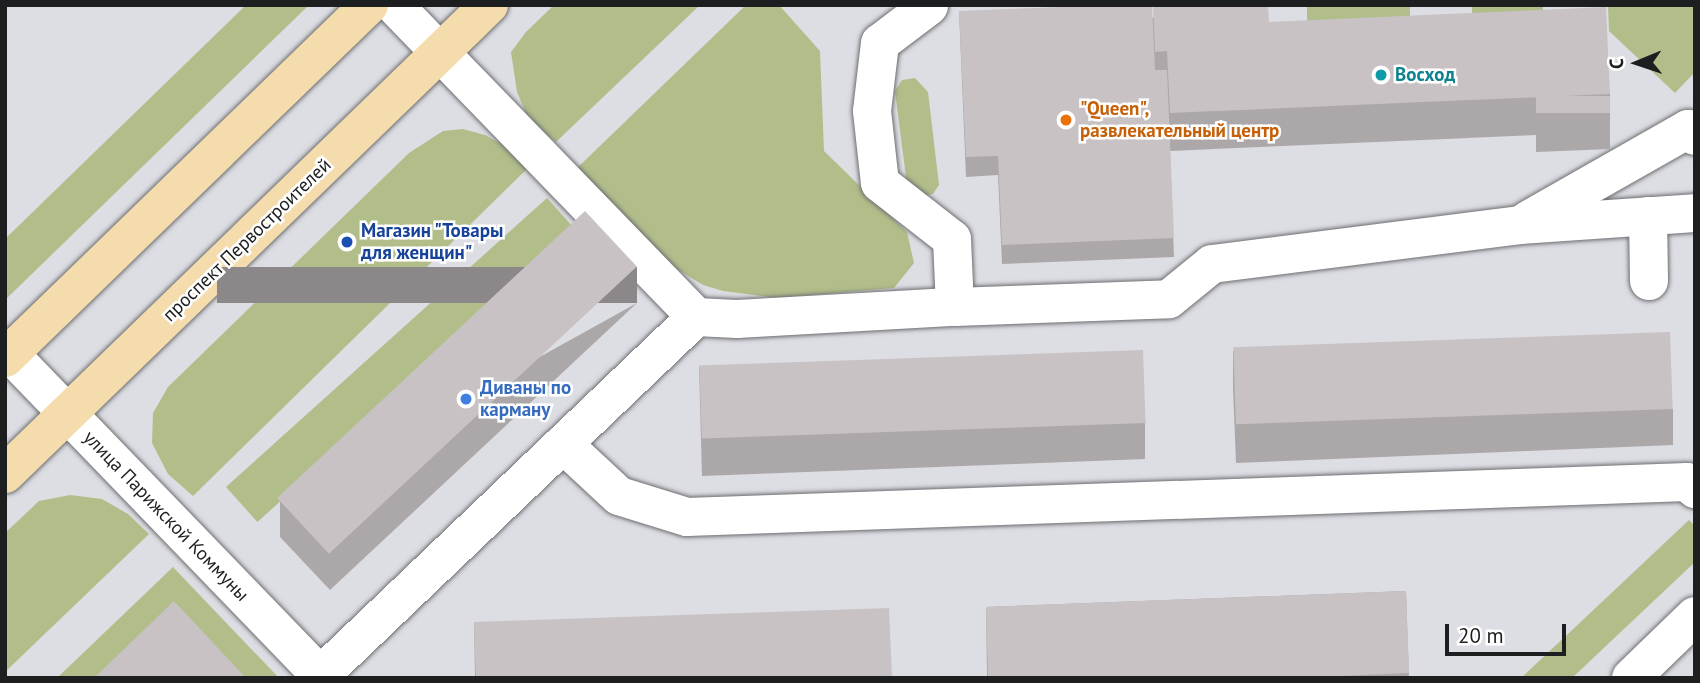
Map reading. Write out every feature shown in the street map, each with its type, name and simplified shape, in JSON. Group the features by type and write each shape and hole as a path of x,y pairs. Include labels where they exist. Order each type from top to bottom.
{"main road":[{"path":"8,356 369,5"},
{"name":"проспект Первостроителей","path":"5,474 489,5"}],"street":[{"path":"394,5 696,317 737,319 1169,299 1213,264 1520,225 1695,213"},
{"path":"929,6 880,43 872,111 880,183 952,239 955,307"},
{"path":"1520,225 1688,129 1695,136"},
{"path":"1648,216 1649,281"},
{"path":"322,677 696,317"},
{"name":"улица Парижской Коммуны","path":"8,356 68,414 322,677"},
{"path":"562,444 619,496 687,517 1687,482 1695,489"},
{"path":"1630,678 1695,616"}],"green space":[{"path":"246,5 309,5 5,300 5,239"},
{"path":"554,5 700,5 556,142 528,118 517,92 511,52 526,32"},
{"path":"746,5 779,5 820,51 824,151 907,232 914,263 894,288 777,298 723,291 703,285 662,260 575,170"},
{"path":"1307,5 1410,5 1410,31 1307,39"},
{"path":"1472,5 1543,5 1543,25 1472,31"},
{"path":"1608,5 1695,5 1695,72 1675,93 1609,31"},
{"path":"915,78 928,92 939,185 933,194 919,197 907,185 895,91 902,80"},
{"path":"463,129 485,135 514,151 531,165 193,496 168,474 152,443 153,413 168,387 409,153 443,131"},
{"path":"547,198 578,233 257,522 226,487"},
{"path":"70,495 102,499 128,514 149,534 5,672 5,533 39,501"},
{"path":"1689,520 1695,526 1695,562 1572,678 1521,678"},
{"path":"173,567 279,678 57,678"}],"building":[{"name":"\"Queen\", развлекательный центр","path":"1152,5 1155,70 1167,70 1174,238 1002,245 998,156 966,157 959,11"},
{"name":"Восход","path":"1153,5 1268,5 1269,22 1606,7 1610,94 1170,113 1167,51 1155,52"},
{"path":"1536,96 1610,96 1610,113 1536,113"},
{"path":"585,211 637,267 329,554 277,498"},
{"path":"1670,332 1673,409 1236,424 1233,347"},
{"path":"1143,350 1146,423 702,438 699,365"},
{"path":"1406,591 1409,673 1292,678 988,678 986,607"},
{"path":"174,601 246,678 94,678"},
{"path":"889,608 892,678 476,678 474,622"}],"place":[{"name":"Восход","path":"1381,75"},
{"name":"\"Queen\", развлекательный центр","path":"1066,120"},
{"name":"Магазин \"Товары для женщин\"","path":"347,242"},
{"name":"Диваны по карману","path":"466,399"}]}
